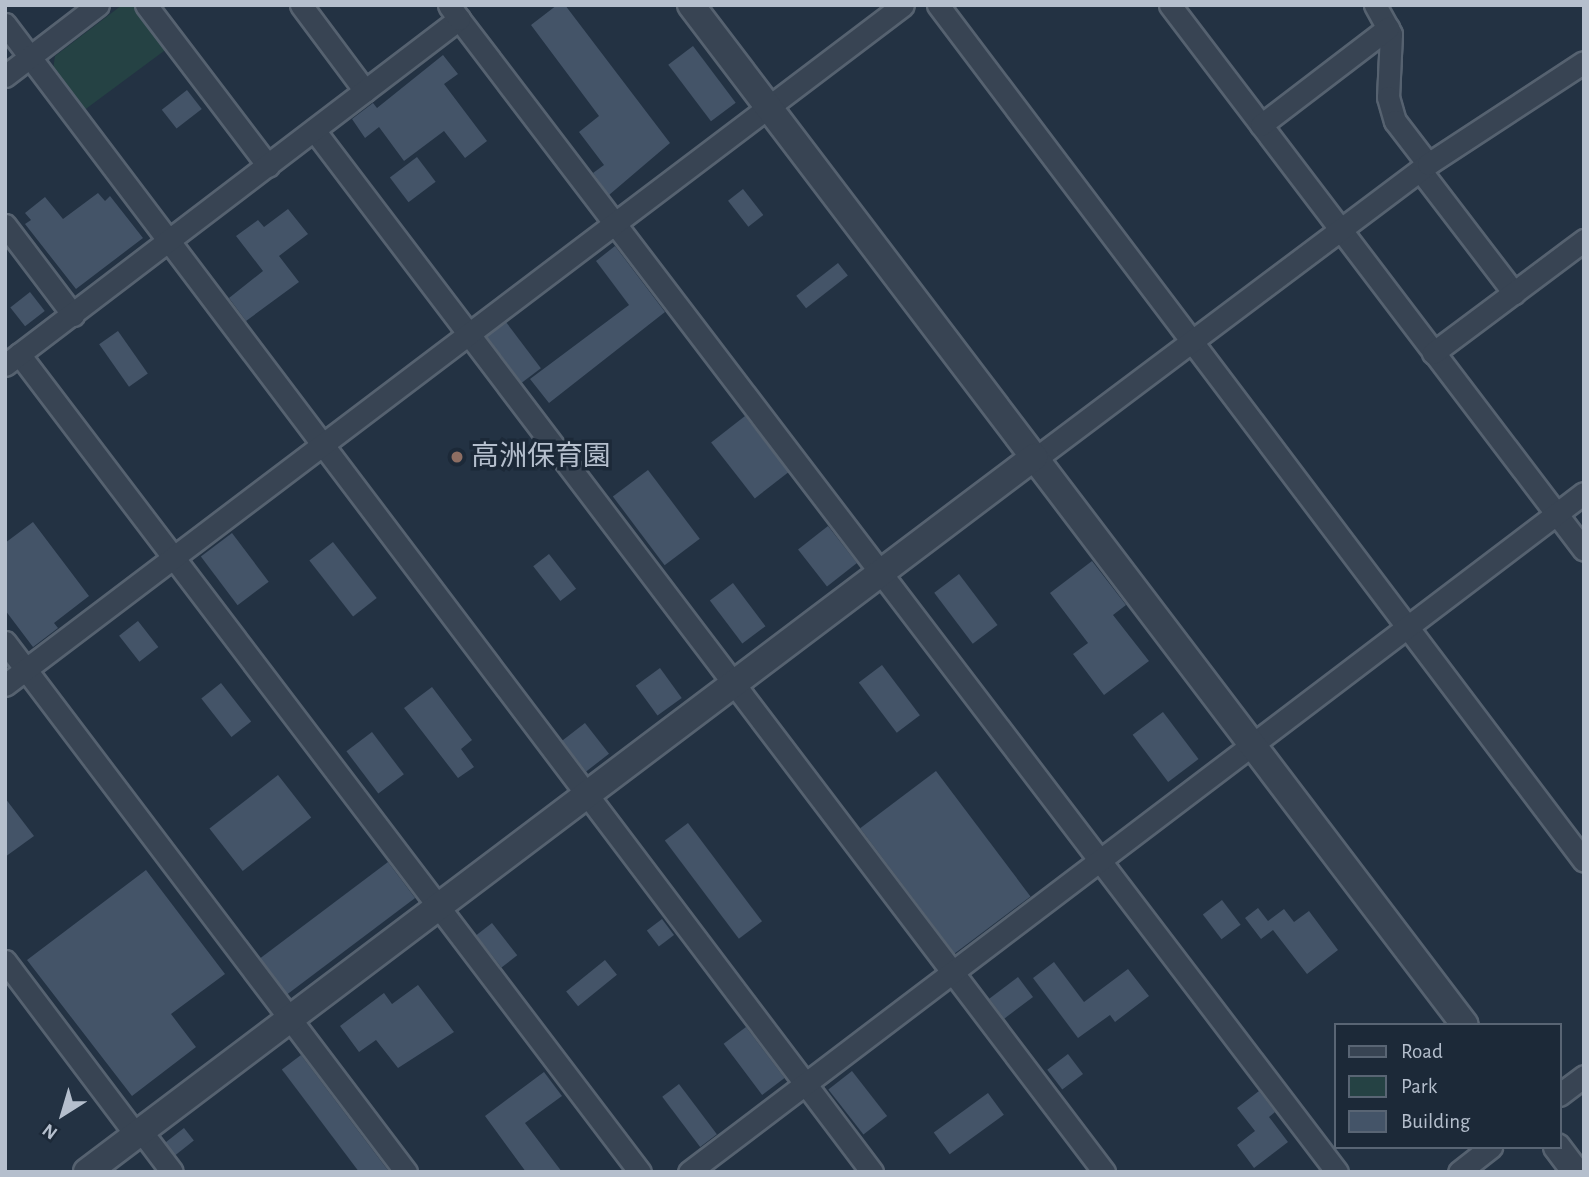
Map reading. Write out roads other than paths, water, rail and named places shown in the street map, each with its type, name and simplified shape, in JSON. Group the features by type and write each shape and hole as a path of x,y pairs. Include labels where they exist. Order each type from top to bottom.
{"street":[{"path":"5,76 98,5"},
{"path":"146,5 268,166"},
{"path":"301,5 365,91"},
{"path":"691,5 1463,1023"},
{"path":"5,685 903,5"},
{"path":"938,5 1584,860"},
{"path":"1170,5 1584,550"},
{"path":"1375,5 1388,28 1388,97 1395,121 1424,167 1514,293"},
{"path":"640,1172 174,557 12,353 73,315 268,166 365,91 454,12 1337,1172"},
{"path":"5,24 321,446 872,1172"},
{"path":"1261,125 1388,28"},
{"path":"87,1172 881,572 1424,167 1582,69"},
{"path":"314,130 1104,1172"},
{"path":"5,225 73,315"},
{"path":"1433,353 1584,240"},
{"path":"689,1172 1584,493"},
{"path":"5,642 406,1172"},
{"path":"5,961 172,1172"},
{"path":"1561,1093 1584,1076"},
{"path":"1459,1172 1488,1149"},
{"path":"1559,1149 1576,1172"}],"place":[{"name":"高洲保育園","path":"457,457"}]}
